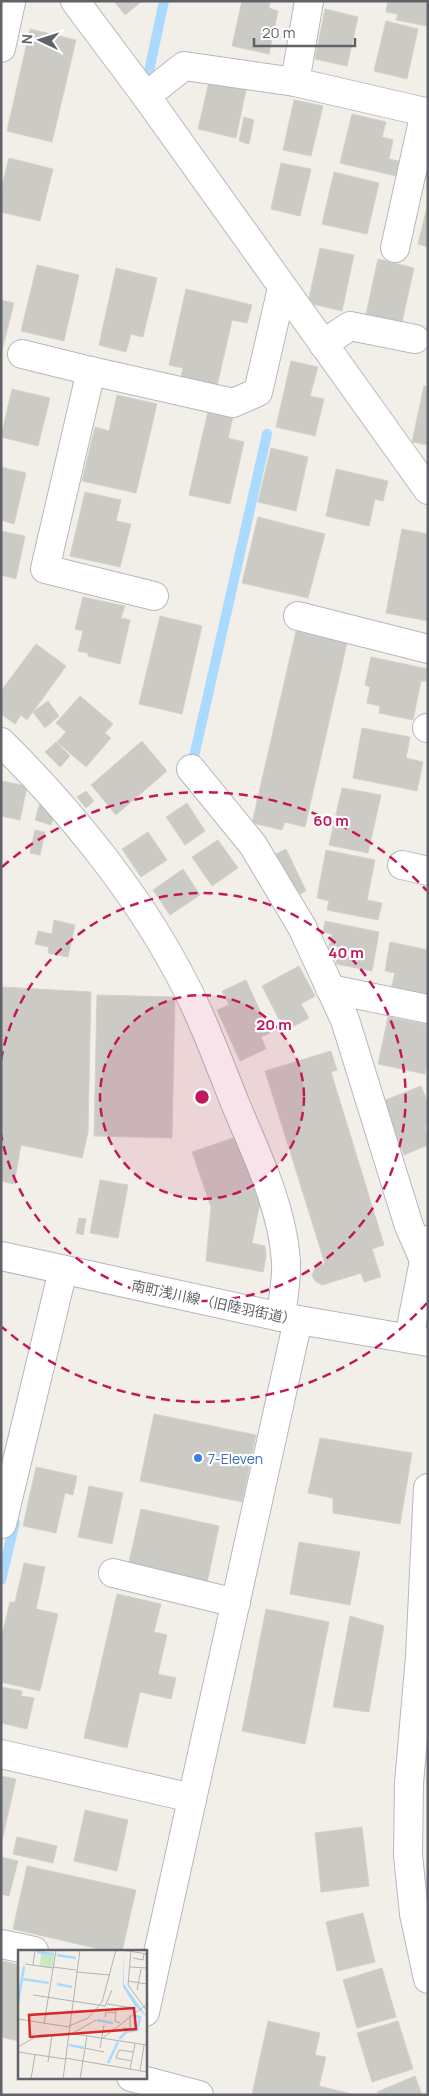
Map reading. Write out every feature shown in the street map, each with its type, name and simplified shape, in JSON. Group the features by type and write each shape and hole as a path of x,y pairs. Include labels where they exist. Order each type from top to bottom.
{"street":[{"path":"75,1 146,96 428,490"},
{"path":"295,82 309,1"},
{"path":"1,48 11,2"},
{"path":"146,96 184,66 295,82 425,112 395,248"},
{"path":"22,354 233,403 258,392 282,288"},
{"path":"323,344 350,326 415,339"},
{"path":"91,371 45,569 154,596"},
{"path":"298,616 428,649"},
{"path":"1,742 61,805 99,853 148,920 177,969 266,1178 278,1215 286,1261 290,1319 236,1603 149,1977 146,2003"},
{"path":"191,769 253,845 302,927 345,1020 409,1226 426,1249 419,1340"},
{"path":"402,865 428,871"},
{"path":"330,989 428,1009"},
{"name":"南町浅川線（旧陸羽街道）","path":"1,1256 290,1319 419,1340"},
{"path":"2,1524 63,1270"},
{"path":"428,1488 424,1658 409,1783 408,1855 414,1914 428,1979"},
{"path":"113,1573 236,1603"},
{"path":"1,1754 192,1798"},
{"path":"1,1944 29,1950"},
{"path":"126,2095 131,2078"},
{"path":"135,2078 199,2095"}],"building":[{"path":"114,1 142,1 125,15"},
{"path":"242,1 270,3 269,8 278,11 269,54 232,46"},
{"path":"388,1 428,1 427,26 396,20 398,14 386,12"},
{"path":"325,9 358,17 347,66 315,59"},
{"path":"386,21 418,29 407,79 374,71"},
{"path":"30,29 76,40 52,142 7,131"},
{"path":"209,82 246,90 236,138 198,129"},
{"path":"294,100 323,106 311,156 283,150"},
{"path":"352,114 386,122 382,137 393,140 389,159 399,161 396,176 340,163"},
{"path":"244,117 254,120 249,144 239,141"},
{"path":"9,158 53,169 40,221 1,212 1,190"},
{"path":"281,163 311,169 300,216 271,209"},
{"path":"334,172 379,183 367,234 322,224"},
{"path":"428,203 428,247 418,244"},
{"path":"320,248 354,255 342,311 308,303"},
{"path":"378,259 414,268 402,322 366,314"},
{"path":"37,265 79,275 64,341 21,331"},
{"path":"116,268 157,278 143,337 131,334 126,352 99,345"},
{"path":"186,289 252,305 247,323 232,320 217,386 181,377 183,368 169,365"},
{"path":"1,300 14,303 1,354"},
{"path":"291,361 318,367 310,396 324,399 315,436 276,427"},
{"path":"424,386 428,387 428,445 412,442"},
{"path":"12,389 50,398 38,446 1,437"},
{"path":"117,395 157,404 136,493 82,481 95,427 109,431"},
{"path":"208,411 233,417 228,438 244,442 230,504 189,495"},
{"path":"271,448 308,457 296,511 258,502"},
{"path":"1,467 26,473 14,524 1,520"},
{"path":"336,469 388,481 383,501 375,499 369,526 326,516"},
{"path":"85,492 121,500 116,521 131,524 120,567 70,556"},
{"path":"258,517 325,534 308,598 242,583"},
{"path":"402,529 428,534 428,621 386,613"},
{"path":"1,531 25,536 16,579 1,575"},
{"path":"83,597 125,606 121,618 130,620 120,664 88,656 88,653 78,651 83,631 75,629"},
{"path":"160,616 202,626 182,714 139,704"},
{"path":"296,631 347,643 305,827 285,822 282,830 252,823"},
{"path":"36,644 66,666 27,720 21,715 15,724 1,714 1,691"},
{"path":"371,657 428,669 426,681 421,681 413,720 379,713 380,706 367,703 370,687 365,685"},
{"path":"80,696 113,724 105,733 111,738 86,767 57,742 66,732 56,723"},
{"path":"48,701 59,716 45,728 33,712"},
{"path":"362,728 410,737 406,758 423,762 417,791 353,778"},
{"path":"142,741 167,771 116,815 91,785"},
{"path":"56,742 70,756 60,767 45,752"},
{"path":"1,781 27,786 20,820 1,816"},
{"path":"342,788 381,795 368,853 329,845"},
{"path":"86,791 94,801 86,808 77,797"},
{"path":"41,800 54,816 51,825 35,820"},
{"path":"187,803 205,831 185,845 166,817"},
{"path":"35,830 45,832 40,855 30,853"},
{"path":"148,832 167,860 141,877 122,849"},
{"path":"218,840 238,868 212,886 192,857"},
{"path":"286,849 306,891 294,897 274,855"},
{"path":"326,850 375,860 367,900 382,903 378,920 327,910 329,901 317,898"},
{"path":"183,869 200,895 170,915 153,890"},
{"path":"54,920 75,925 68,957 48,953 49,947 35,944 38,931 52,934"},
{"path":"325,921 379,932 372,971 336,964 338,953 328,951 332,934 323,932"},
{"path":"390,942 428,950 428,996 391,989 395,973 385,971"},
{"path":"299,966 315,996 301,1004 309,1018 285,1031 262,986"},
{"path":"246,980 270,1033 261,1037 266,1049 240,1061 217,1010 229,1005 222,991"},
{"path":"1,987 91,992 88,1132 82,1158 21,1145 14,1184 1,1181"},
{"path":"97,995 175,997 172,1138 94,1136"},
{"path":"388,1017 428,1025 428,1059 425,1074 378,1064"},
{"path":"331,1051 337,1070 331,1072 384,1245 372,1249 381,1277 364,1282 361,1273 322,1285 315,1281 312,1275 316,1266 325,1264 265,1071"},
{"path":"421,1086 428,1103 428,1126 425,1127 428,1135 428,1145 404,1155 383,1101"},
{"path":"236,1137 260,1203 252,1243 265,1246 266,1257 263,1272 206,1261 211,1207 192,1152"},
{"path":"100,1180 128,1185 118,1238 90,1233"},
{"path":"79,1218 86,1219 83,1235 76,1233"},
{"name":"7-Eleven","path":"154,1414 256,1435 242,1502 140,1481"},
{"path":"320,1438 412,1453 400,1524 333,1513 333,1498 308,1493"},
{"path":"36,1467 77,1476 73,1495 65,1493 56,1533 23,1526"},
{"path":"89,1486 123,1493 112,1544 78,1537"},
{"path":"141,1509 219,1526 207,1583 128,1566"},
{"path":"299,1542 360,1552 350,1605 290,1594"},
{"path":"24,1563 45,1567 36,1609 58,1614 40,1691 1,1682 1,1639 10,1602 15,1602"},
{"path":"117,1594 161,1604 154,1632 167,1635 158,1674 176,1678 171,1699 140,1692 127,1748 84,1738"},
{"path":"266,1609 329,1622 305,1744 242,1731"},
{"path":"350,1616 384,1626 369,1712 333,1707"},
{"path":"1,1687 22,1691 21,1696 34,1698 27,1729 1,1723"},
{"path":"1,1776 16,1779 1,1845"},
{"path":"85,1810 128,1820 117,1871 74,1861"},
{"path":"362,1827 369,1886 321,1892 315,1833"},
{"path":"17,1837 57,1846 53,1863 13,1854"},
{"path":"1,1857 18,1861 9,1896 1,1894"},
{"path":"27,1866 136,1890 122,1950 104,1950 13,1929"},
{"path":"363,1913 375,1962 337,1971 326,1922"},
{"path":"3,1961 18,1965 18,2041 1,2037 1,1970"},
{"path":"382,1968 396,2017 357,2028 343,1980"},
{"path":"268,2021 320,2033 315,2055 326,2057 319,2086 356,2095 252,2095"},
{"path":"398,2021 413,2069 372,2082 357,2033"},
{"path":"415,2076 422,2095 378,2095 377,2092"}],"waterway":[{"path":"148,76 164,1"},
{"path":"193,761 267,434"},
{"path":"1,1580 15,1522"}],"place":[{"name":"7-Eleven","path":"198,1458"}]}
